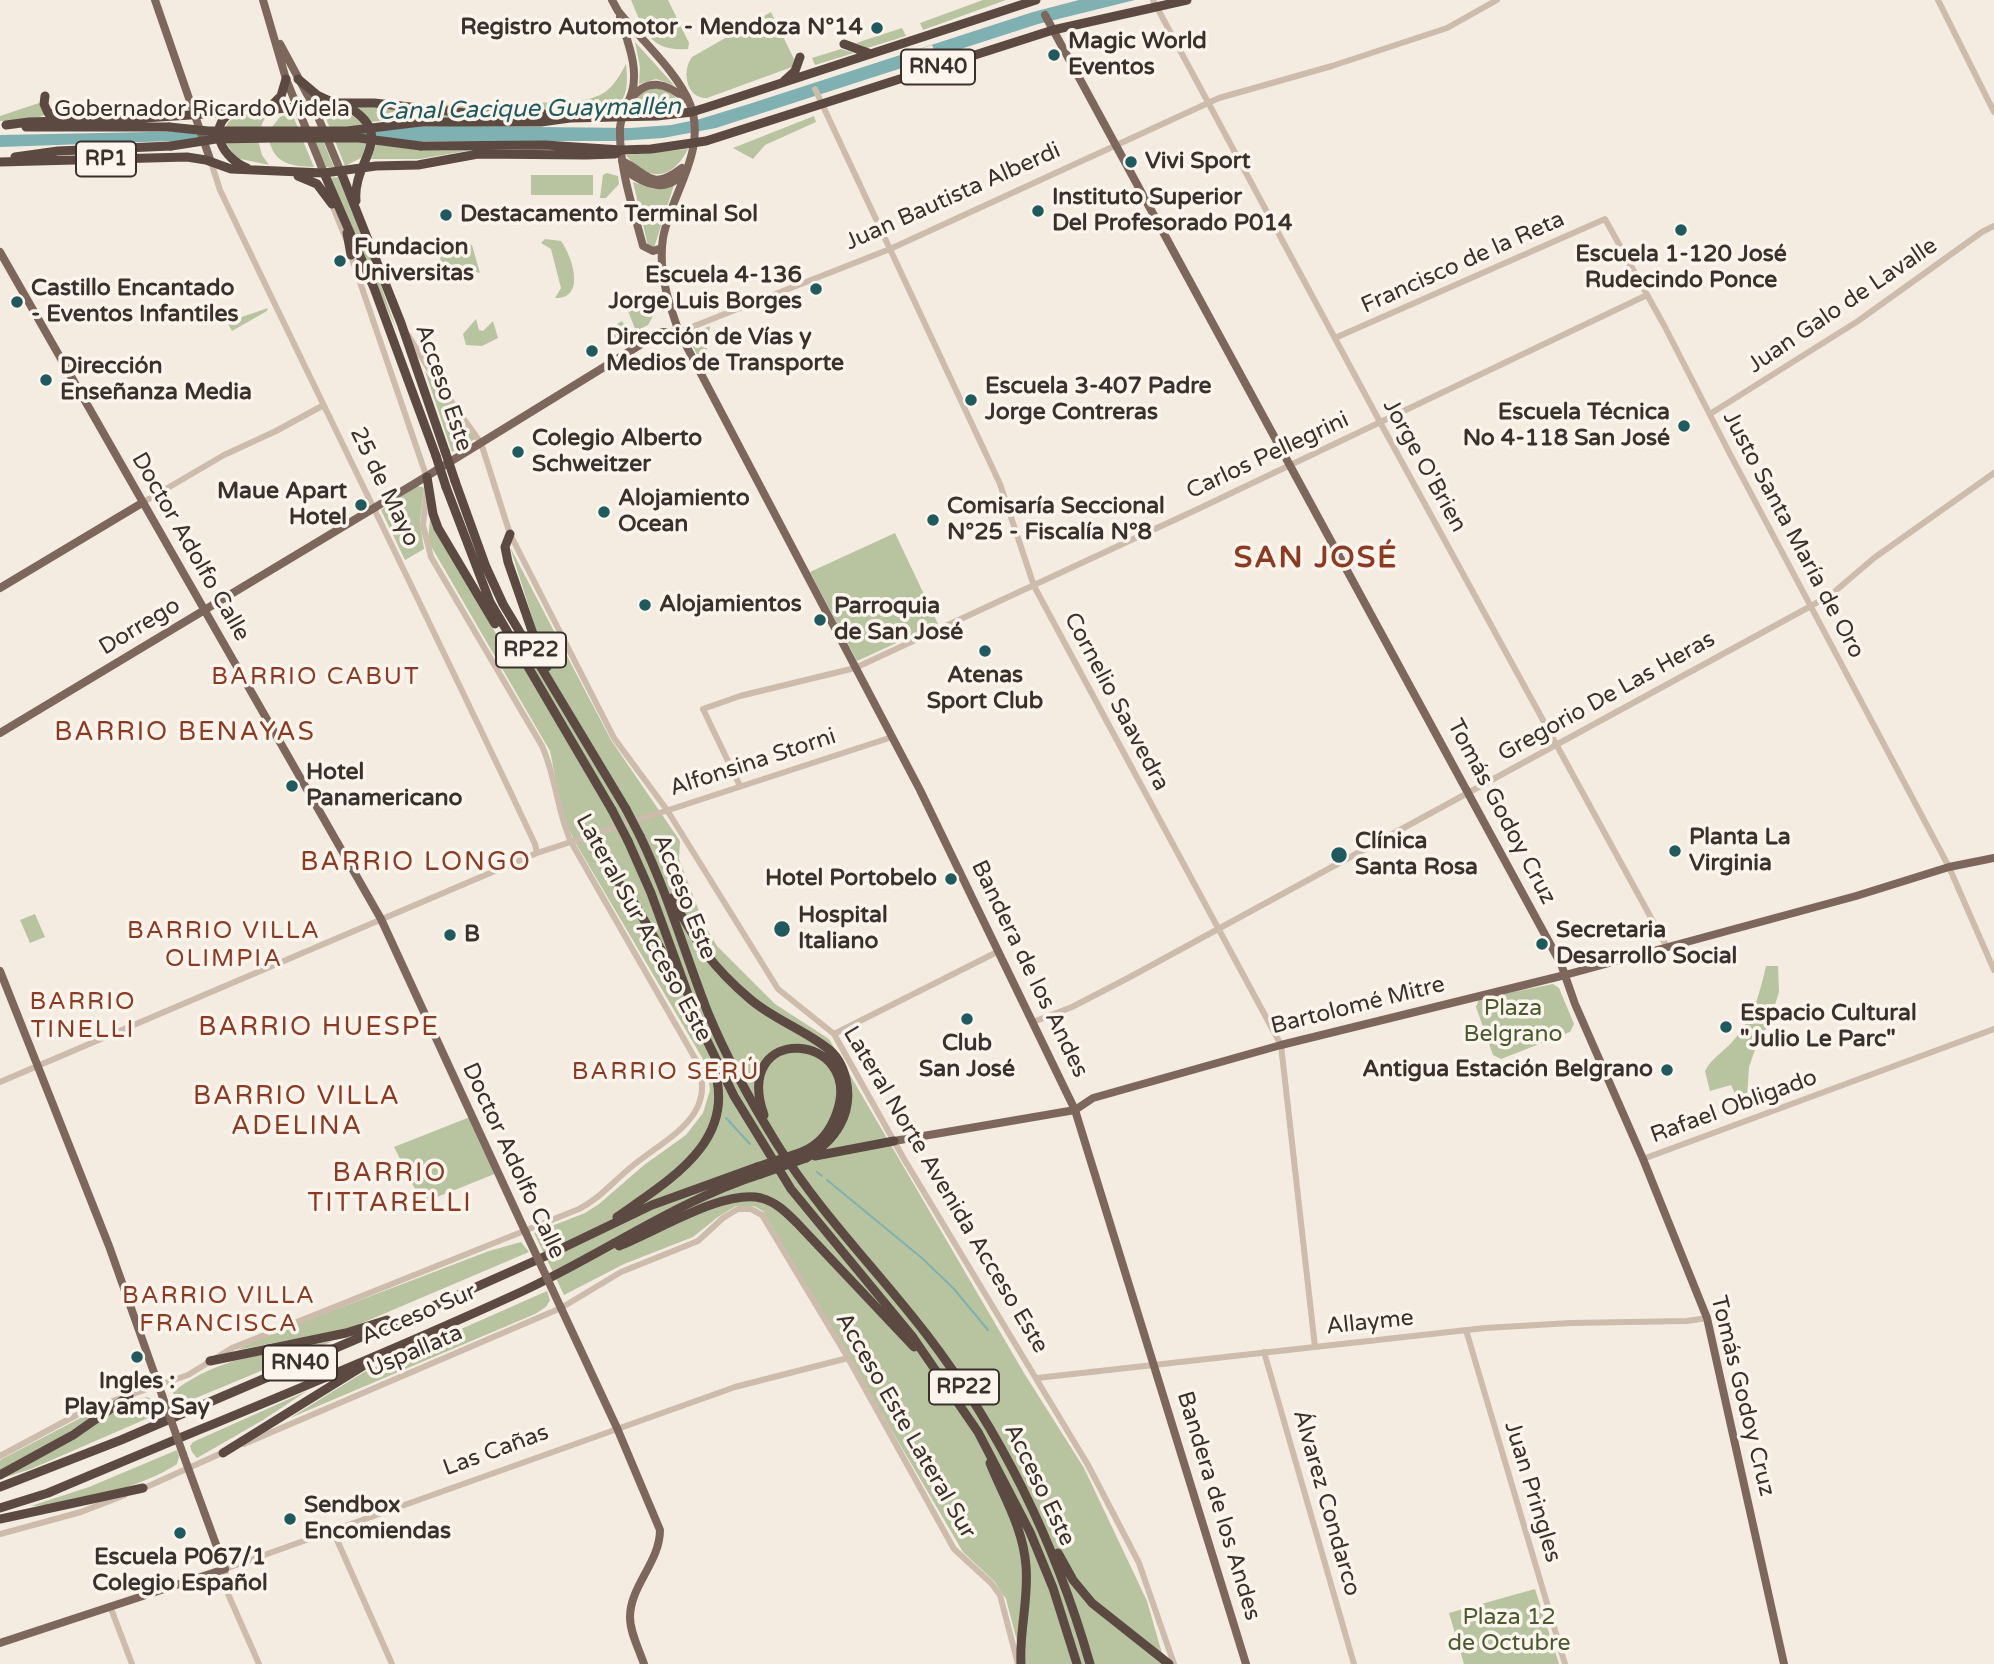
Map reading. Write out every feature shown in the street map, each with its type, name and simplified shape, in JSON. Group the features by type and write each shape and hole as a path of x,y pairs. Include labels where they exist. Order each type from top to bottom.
{"highway":[{"name":"Gobernador Ricardo Videla","path":"339,104 402,105 465,113 552,114 621,134 651,149 693,123 778,84 1036,0"},
{"name":"Gobernador Ricardo Videla","path":"3,125 43,128 169,127 208,131 314,133 421,146 545,145 693,123 728,135 819,96 1047,19 1186,0"},
{"path":"844,44 871,54"},
{"path":"778,84 795,71 800,57"},
{"path":"266,110 281,96 286,79"},
{"path":"298,79 317,95 360,115 370,128 372,141 368,158 353,171 356,210"},
{"path":"45,96 48,113 54,116 136,113 156,116"},
{"name":"RN40","path":"296,107 339,104"},
{"name":"RP1","path":"3,125 296,107"},
{"path":"234,112 225,118 221,141 231,160 254,171"},
{"name":"Gobernador Ricardo Videla","path":"0,161 58,152 171,146 216,139 364,130 421,122 541,122 571,118"},
{"name":"Gobernador Ricardo Videla","path":"0,161 187,157 234,170 324,173 379,166 418,165 478,154 615,154 621,134"},
{"name":"Acceso Este","path":"353,171 356,210 401,323 440,454 446,487 486,594 628,841 652,893 698,1022 734,1096 790,1189 912,1336 978,1432 1034,1541 1053,1588 1077,1664"},
{"path":"290,173 317,184 331,202 390,329"},
{"name":"Acceso Este","path":"324,173 440,454 456,481 497,592 640,836 656,869 716,1032 736,1074 778,1146 823,1210 925,1333 977,1406 1009,1461 1044,1535 1065,1587 1090,1664"},
{"path":"341,211 351,256"},
{"path":"427,477 438,528 494,622 529,671"},
{"path":"510,534 506,541 506,555 539,651 594,755"},
{"path":"589,836 593,849 636,906 689,997"},
{"path":"656,869 692,935 714,966 760,1008 829,1049 842,1068 848,1098 843,1122 827,1144 804,1155"},
{"path":"597,1230 673,1175 694,1156 713,1131 720,1104 720,1090 698,1022"},
{"path":"778,1146 760,1103 760,1076 766,1063 777,1053 795,1047 807,1048 819,1054 831,1066 837,1078 840,1097 837,1114 830,1128 804,1155"},
{"path":"804,1155 894,1141"},
{"name":"Acceso Sur","path":"0,1487 121,1440 429,1308 687,1191 804,1155"},
{"name":"Acceso Sur","path":"0,1508 48,1493 499,1302 594,1256 699,1196 759,1170"},
{"path":"594,1256 720,1202 750,1196 770,1201 797,1223 908,1340 963,1410"},
{"path":"210,1361 346,1333 429,1308"},
{"path":"223,1453 391,1349"},
{"path":"0,1475 73,1435 129,1396"},
{"path":"977,1406 1003,1444 1073,1580 1102,1613 1169,1664"},
{"path":"978,1432 1016,1518 1024,1547 1026,1584 1020,1664"},
{"path":"0,1519 143,1488"}],"main road":[{"name":"25 de Mayo","path":"155,0 203,139 215,166"},
{"path":"263,0 269,19"},
{"path":"612,0 618,11 679,83 693,123"},
{"path":"618,11 633,61 633,87 621,134 623,165 643,246 653,251 662,248"},
{"name":"Acceso Este","path":"269,19 296,107 314,133 328,141 353,171"},
{"name":"Acceso Este","path":"269,19 313,105 314,133 324,173"},
{"name":"Tomás Godoy Cruz","path":"1047,19 1469,793 1565,975 1578,1012 1643,1159 1707,1318 1784,1664"},
{"path":"627,105 638,90 658,84 671,88 693,123"},
{"name":"Bandera de los Andes","path":"693,123 690,162 667,223 662,248 661,266 667,299 678,332 892,737 1075,1110 1246,1664"},
{"path":"203,139 215,158 234,170"},
{"path":"623,165 653,179 674,174 690,162"},
{"name":"Doctor Adolfo Calle","path":"0,252 381,919 617,1428 660,1530 659,1546 631,1607 631,1626 644,1664"},
{"name":"Juan Bautista Alberdi","path":"444,466 661,332 678,332"},
{"name":"Dorrego","path":"0,733 444,466"},
{"path":"0,588 142,503"},
{"name":"Bartolomé Mitre","path":"894,1141 1075,1110 1093,1098 1281,1045 1565,975 1856,896 1949,867 1994,858"},
{"path":"0,971 91,1201 225,1569"},
{"name":"Las Cañas","path":"0,1643 225,1569"}],"street":[{"path":"1036,0 1047,19"},
{"name":"Juan Bautista Alberdi","path":"678,332 890,249 1208,102 1332,66 1447,28 1497,0"},
{"path":"1938,0 1994,112"},
{"name":"Jorge O'Brien","path":"1155,3 1555,745 1667,947"},
{"name":"Cornelio Saavedra","path":"819,96 1000,484 1034,586 1281,1045 1315,1347"},
{"name":"25 de Mayo","path":"215,166 220,190 537,853"},
{"path":"331,202 427,477"},
{"name":"Francisco de la Reta","path":"1335,338 1605,219"},
{"name":"Justo Santa María de Oro","path":"1605,219 1949,867 1994,970"},
{"name":"Juan Galo de Lavalle","path":"1710,414 1858,321 1994,226"},
{"name":"Carlos Pellegrini","path":"740,786 703,709 740,696 855,668 1647,295"},
{"name":"Lateral Norte Avenida Acceso Este","path":"401,323 435,379 481,443 510,534 614,738 667,810 778,989 834,1034 979,1286 1088,1465 1139,1563 1174,1664"},
{"path":"142,503 224,455 322,406"},
{"name":"Gregorio De Las Heras","path":"1033,1022 1083,1001 1811,606 1833,593 1874,558 1994,473"},
{"name":"Lateral Sur Acceso Este","path":"427,477 423,525 427,548 542,746 552,773 561,818 571,842 702,1074 702,1094 694,1112 673,1138 631,1167 596,1199 579,1209 525,1231"},
{"name":"Alfonsina Storni","path":"0,1082 537,853 892,737"},
{"path":"834,1034 999,951"},
{"name":"Rafael Obligado","path":"1643,1159 1994,1029"},
{"name":"Uspallata","path":"0,1534 81,1512 189,1469 561,1308 621,1272 698,1241 730,1213 738,1209 751,1209"},
{"name":"Acceso Este Lateral Sur","path":"751,1209 762,1215 848,1358 954,1549 991,1583 1000,1595 1020,1664"},
{"path":"0,1456 79,1413 129,1396 160,1391 232,1348 525,1231"},
{"name":"Allayme","path":"1037,1378 1466,1330 1707,1318"},
{"name":"Juan Pringles","path":"1466,1330 1565,1664"},
{"name":"Álvarez Condarco","path":"1264,1352 1354,1664"},
{"name":"Las Cañas","path":"225,1569 744,1384 848,1358"},
{"path":"333,1531 392,1664"},
{"path":"225,1569 228,1594 259,1664"},
{"path":"110,1606 132,1664"}],"green space":[{"path":"631,0 668,0 689,43 688,49 664,47 656,43 644,29"},
{"path":"983,0 1006,0 923,30 920,23"},
{"path":"771,12 794,59 792,67 707,98 695,94 687,77 692,57"},
{"path":"902,28 906,36 867,48 856,43"},
{"path":"635,42 674,85 656,79 639,84 640,67"},
{"path":"841,49 854,53 815,65 812,58"},
{"path":"626,64 627,85 623,98 620,103 607,110 458,109 441,105 584,100 606,92"},
{"path":"655,88 671,92 682,106 629,110 639,95"},
{"path":"39,103 44,115 32,120 0,121 0,116"},
{"path":"357,107 416,109 461,118 399,118 372,122"},
{"path":"325,108 348,113 365,128 330,128 324,114"},
{"path":"267,113 260,129 225,129 237,116"},
{"path":"292,113 298,128 271,128 280,117"},
{"path":"814,116 816,122 765,145 753,159 733,148"},
{"path":"258,140 262,155 269,165 236,158 225,141"},
{"path":"269,140 303,141 314,167 292,165 280,159 275,155"},
{"path":"314,141 323,141 334,167 325,167"},
{"path":"335,141 368,141 361,158 345,166"},
{"path":"376,144 413,149 478,149 420,159 371,159"},
{"path":"688,149 675,167 659,174 642,170 626,155"},
{"path":"607,173 618,176 619,184 606,198 600,198 603,175"},
{"path":"531,175 593,175 593,195 531,195"},
{"path":"338,177 376,272 397,331 329,178"},
{"path":"633,182 654,189 674,185 654,248 648,246"},
{"path":"545,239 561,241 569,256 574,284 571,292 565,296 555,298 561,288 551,249 541,243"},
{"path":"449,242 472,245 480,273 466,269 465,280 451,275 442,267 441,255"},
{"path":"634,307 652,310 653,316 648,325 636,331 628,311"},
{"path":"268,308 232,331 227,322"},
{"path":"476,319 479,330 483,331 493,321 498,338 482,346 466,345 463,334"},
{"path":"622,321 630,335 614,344 606,331"},
{"path":"710,326 704,368 687,335"},
{"path":"425,371 475,439 452,452"},
{"path":"417,486 424,489 420,522 424,549 405,560 381,510"},
{"path":"430,519 510,658 539,639 510,547 611,740 680,841 679,859 704,924 717,946 775,1004 829,1039 1024,1373 1084,1468 1147,1601 1165,1664 1023,1664 1006,1599 994,1581 963,1552 763,1211 754,1206 736,1206 693,1237 624,1264 564,1295 534,1233 585,1213 599,1204 644,1165 686,1135 703,1113 710,1090 707,1066 575,842 563,817 550,751 428,541"},
{"path":"895,533 938,624 857,661 810,572"},
{"path":"35,914 45,937 30,943 20,920"},
{"path":"1766,966 1778,966 1779,992 1769,1024 1758,1041 1749,1067 1747,1097 1738,1100 1731,1085 1710,1091 1705,1071 1745,1025 1758,997"},
{"name":"Plaza Belgrano","path":"1553,984 1559,988 1574,1024 1570,1032 1501,1059 1493,1055 1476,1007 1479,999"},
{"path":"470,1117 497,1173 422,1203 394,1147"},
{"path":"521,1242 529,1252 348,1329 237,1350 258,1339 489,1251"},
{"path":"547,1291 550,1300 546,1307 535,1314 290,1418 364,1372"},
{"path":"333,1341 179,1405 173,1392 209,1370 229,1363 270,1352"},
{"path":"307,1391 197,1458 192,1452 190,1446 193,1442"},
{"path":"147,1397 158,1402 162,1412 31,1469 3,1478 128,1402"},
{"path":"109,1406 42,1449 0,1470 0,1460 90,1413"},
{"path":"177,1450 177,1464 146,1480 86,1499 31,1506 89,1487"},
{"name":"Plaza 12 de Octubre","path":"1535,1589 1559,1664 1464,1664 1449,1613"}],"water":[{"path":"1079,0 1135,0 1038,24 716,128 663,138 617,141 171,141 0,147 0,135 452,126 630,128 671,125 749,104 1033,12"}],"pier":[{"path":"932,45 937,57 917,64 911,52"}],"waterway":[{"path":"726,1118 750,1144"},
{"path":"817,1172 822,1176"},
{"path":"827,1180 923,1259 954,1289 988,1330"}],"place":[{"name":"Registro Automotor - Mendoza N°14","path":"877,28"},
{"name":"Magic World Eventos","path":"1054,55"},
{"name":"Vivi Sport","path":"1131,162"},
{"name":"Instituto Superior Del Profesorado P014","path":"1038,211"},
{"name":"Destacamento Terminal Sol","path":"446,215"},
{"name":"Escuela 1-120 José Rudecindo Ponce","path":"1681,230"},
{"name":"Fundacion Universitas","path":"340,261"},
{"name":"Escuela 4-136 Jorge Luis Borges","path":"816,289"},
{"name":"Castillo Encantado - Eventos Infantiles","path":"17,302"},
{"name":"Dirección de Vías y Medios de Transporte","path":"592,351"},
{"name":"Dirección Enseñanza Media","path":"46,380"},
{"name":"Escuela 3-407 Padre Jorge Contreras","path":"971,400"},
{"name":"Escuela Técnica No 4-118 San José","path":"1684,426"},
{"name":"Colegio Alberto Schweitzer","path":"518,452"},
{"name":"Maue Apart Hotel","path":"361,505"},
{"name":"Alojamiento Ocean","path":"604,512"},
{"name":"Comisaría Seccional N°25 - Fiscalía N°8","path":"933,520"},
{"name":"Alojamientos","path":"645,605"},
{"name":"Parroquia de San José","path":"820,620"},
{"name":"Atenas Sport Club","path":"985,651"},
{"name":"Hotel Panamericano","path":"292,786"},
{"name":"Planta La Virginia","path":"1675,851"},
{"name":"Clínica Santa Rosa","path":"1339,855"},
{"name":"Hotel Portobelo","path":"951,879"},
{"name":"Hospital Italiano","path":"782,929"},
{"name":"B","path":"450,935"},
{"name":"Secretaria Desarrollo Social","path":"1542,944"},
{"name":"Club San José","path":"967,1019"},
{"name":"Espacio Cultural \"Julio Le Parc\"","path":"1726,1027"},
{"name":"Antigua Estación Belgrano","path":"1667,1070"},
{"name":"Ingles : Play amp Say","path":"137,1357"},
{"name":"Sendbox Encomiendas","path":"290,1519"},
{"name":"Escuela P067/1 Colegio Español","path":"180,1533"}],"district":[{"name":"SAN JOSÉ","path":"1316,559"},
{"name":"BARRIO CABUT","path":"316,678"},
{"name":"BARRIO BENAYAS","path":"185,733"},
{"name":"BARRIO LONGO","path":"416,863"},
{"name":"BARRIO VILLA OLIMPIA","path":"224,946"},
{"name":"BARRIO TINELLI","path":"83,1017"},
{"name":"BARRIO HUESPE","path":"319,1028"},
{"name":"BARRIO SERÚ","path":"666,1073"},
{"name":"BARRIO VILLA ADELINA","path":"297,1112"},
{"name":"BARRIO TITTARELLI","path":"390,1189"},
{"name":"BARRIO VILLA FRANCISCA","path":"219,1311"}],"water label":[{"name":"Canal Cacique Guaymallén","path":"529,110"}]}
